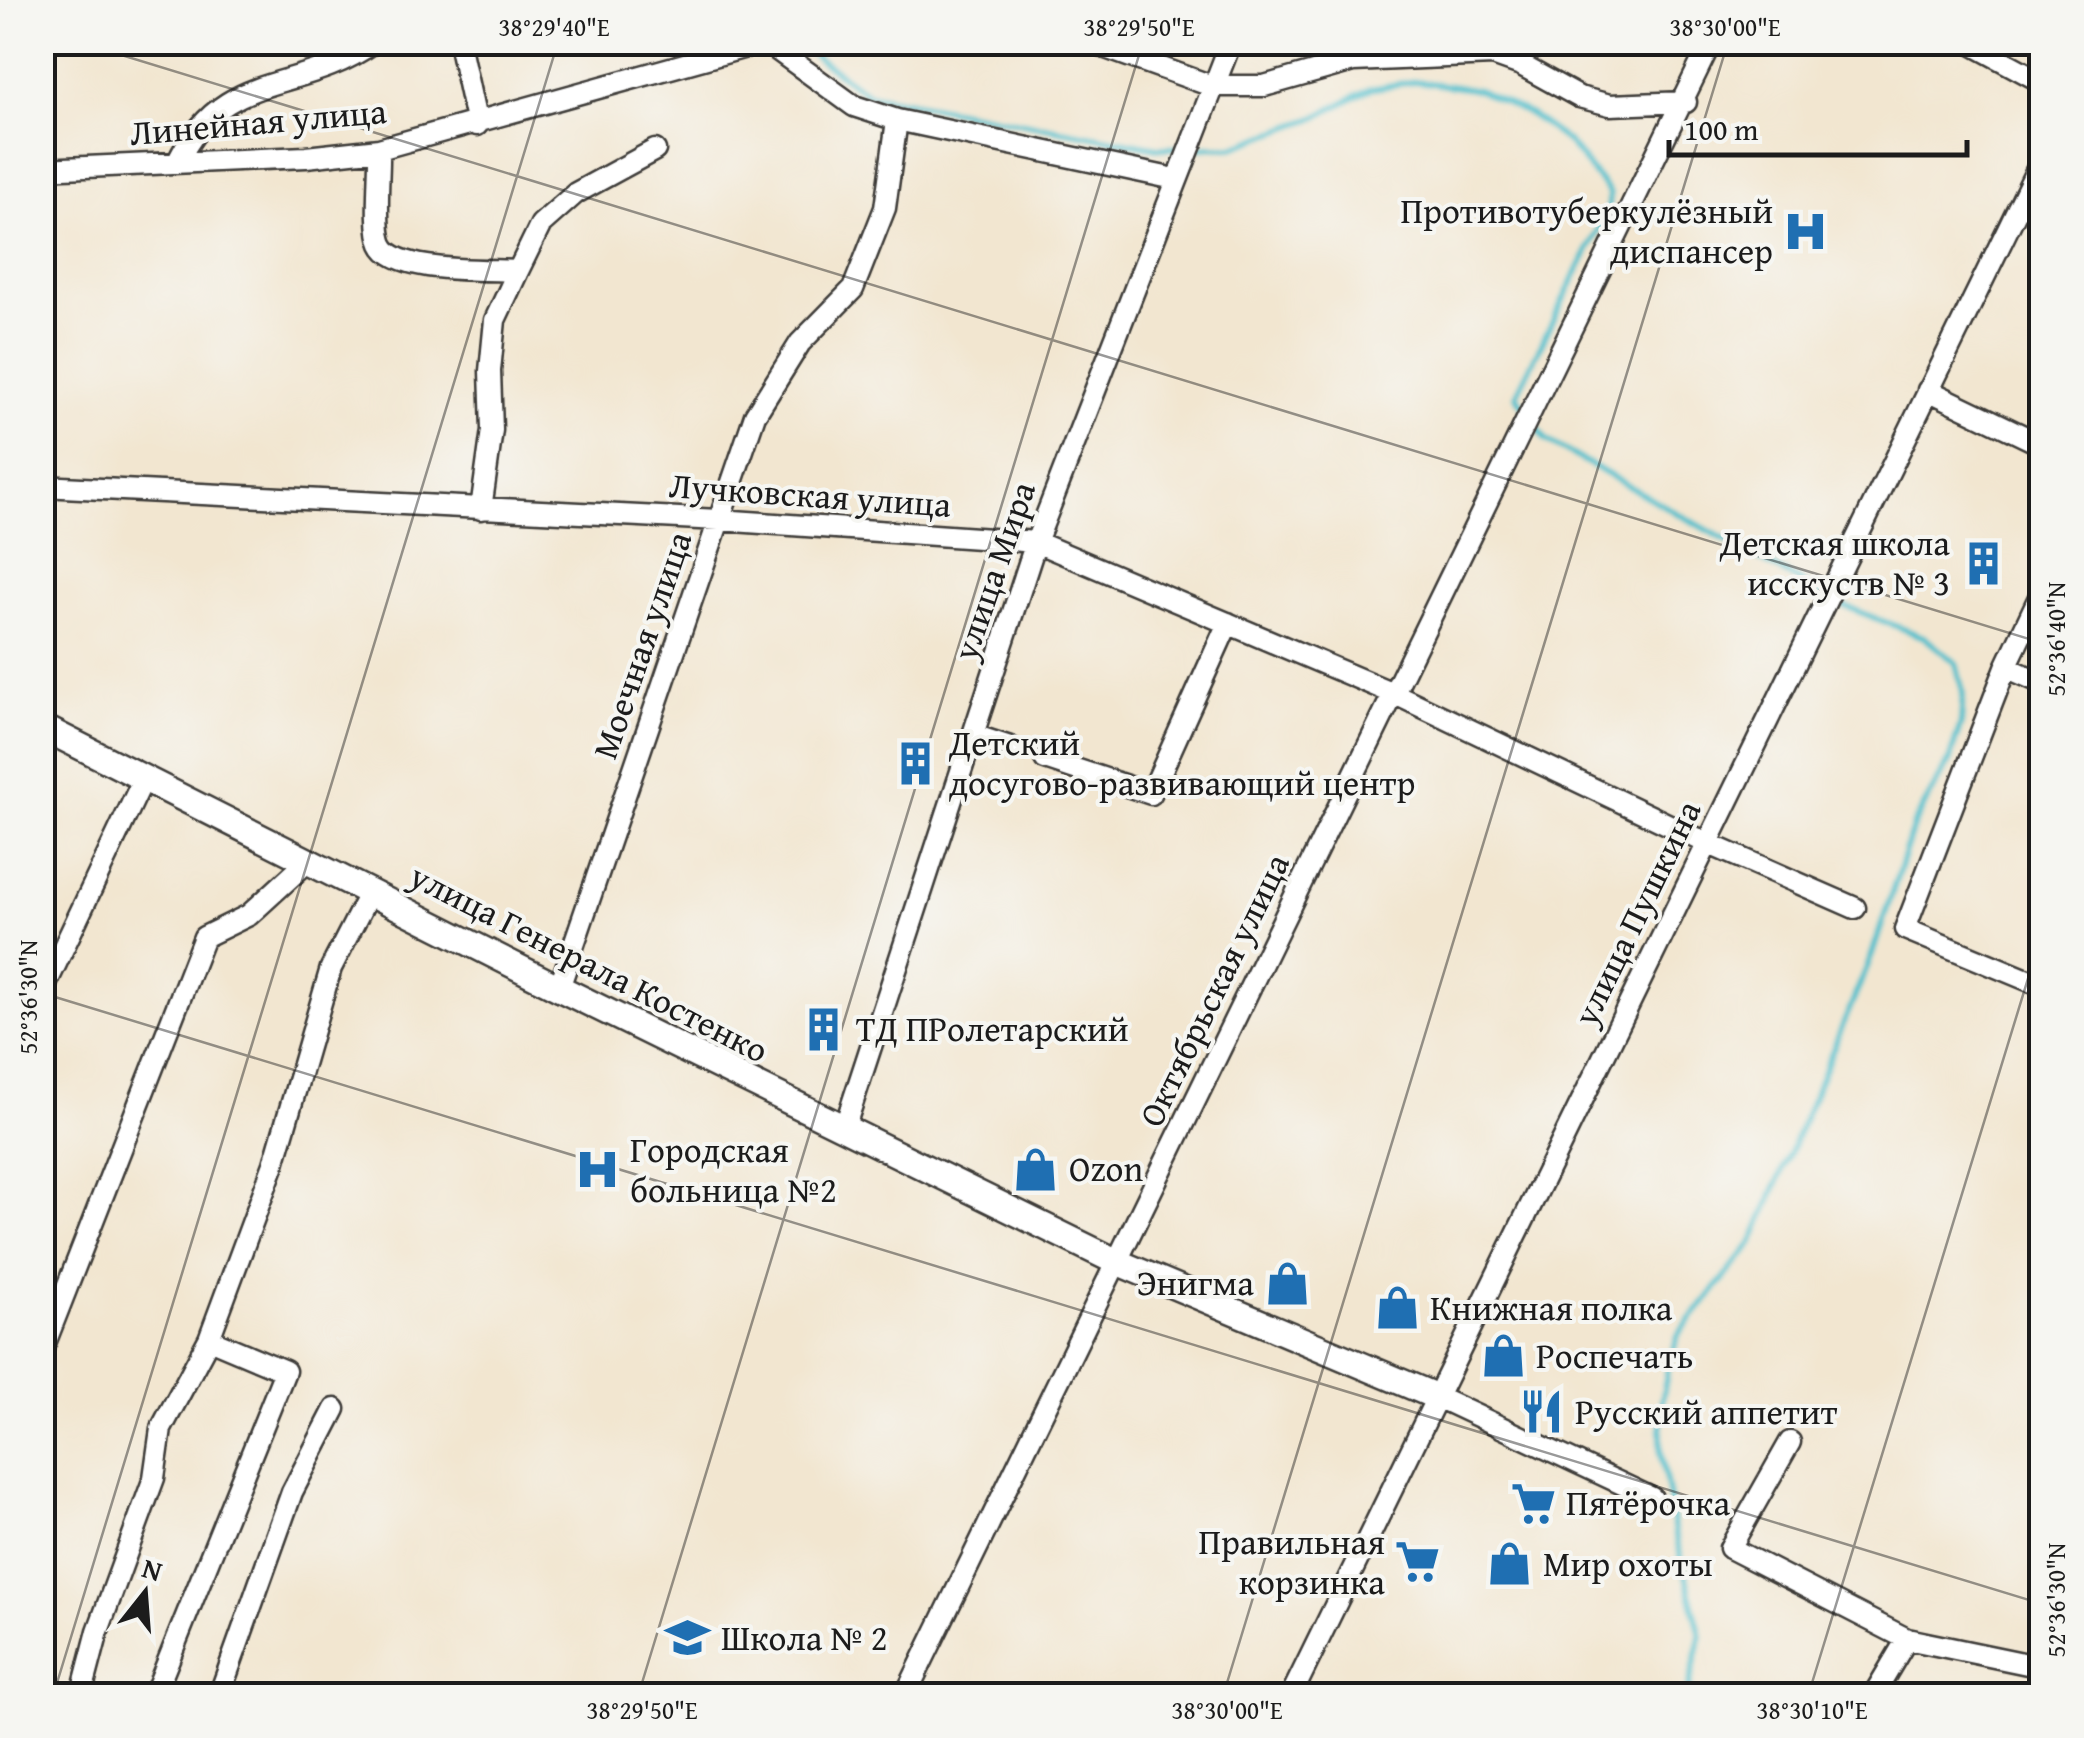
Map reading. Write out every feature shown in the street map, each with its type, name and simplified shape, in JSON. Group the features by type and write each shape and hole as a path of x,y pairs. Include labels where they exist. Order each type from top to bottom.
{"main road":[{"name":"улица Генерала Костенко","path":"42,728 1117,1262 1437,1398"}],"street":[{"path":"178,163 194,130 234,96 309,75 374,42"},
{"path":"459,42 477,125"},
{"path":"765,42 854,106 896,120 1175,179"},
{"name":"Линейная улица","path":"42,169 379,149 477,125 610,82 696,64 765,42"},
{"path":"1089,42 1145,52 1212,86 1264,86 1353,61 1493,56 1522,65 1579,97 1610,105 1686,102"},
{"name":"улица Мира","path":"844,1129 1036,542 1231,42"},
{"name":"Октябрьская улица","path":"905,1696 1712,42"},
{"path":"1968,42 2042,82"},
{"name":"Моечная улица","path":"559,988 754,414 800,344 853,289 886,208 896,120"},
{"path":"379,149 381,243 392,256 409,264 518,270"},
{"path":"482,509 492,430 490,371 495,320 518,270 541,224 576,193 654,150"},
{"name":"улица Пушкина","path":"1295,1694 2042,158"},
{"path":"1928,390 2042,445"},
{"name":"Лучковская улица","path":"42,486 718,520 1036,542 1395,694 1707,843 1855,908"},
{"path":"2042,591 2006,667 1905,929 2042,986"},
{"path":"1045,759 1151,794 1228,622"},
{"path":"2006,667 2042,683"},
{"path":"973,735 1010,747"},
{"path":"42,992 50,956 144,778"},
{"path":"42,1351 204,937 249,915 308,861"},
{"path":"81,1696 98,1631 154,1478 161,1429 209,1339 274,1164 331,968 370,892"},
{"path":"154,1696 285,1371 209,1339"},
{"path":"1437,1398 1652,1498"},
{"path":"219,1696 292,1492 335,1409"},
{"path":"1790,1442 1730,1548 1906,1638 2042,1667"},
{"path":"1873,1696 1906,1638"},
{"path":"1427,1696 1430,1692 1460,1690 1470,1696"}],"waterway":[{"path":"796,42 867,94 1158,148 1233,147 1317,117 1369,89 1416,81 1478,90 1529,114 1568,142 1610,194 1608,210 1516,395 1546,440 1842,605 1924,637 1956,663 1963,692 1961,723 1949,762 1914,824 1872,955 1752,1244 1678,1335 1668,1367 1661,1407 1661,1452 1675,1533 1701,1636 1687,1696"}],"tunnel":[{"path":"1010,747 1045,759"}],"place":[{"name":"Противотуберкулёзный диспансер","path":"1806,231"},
{"name":"Детская школа исскуств № 3","path":"1983,563"},
{"name":"Детский досугово-развивающий центр","path":"916,763"},
{"name":"ТД ПРолетарский","path":"823,1029"},
{"name":"Ozon","path":"1036,1169"},
{"name":"Городская больница №2","path":"597,1170"},
{"name":"Энигма","path":"1287,1283"},
{"name":"Книжная полка","path":"1397,1308"},
{"name":"Роспечать","path":"1503,1356"},
{"name":"Русский аппетит","path":"1542,1412"},
{"name":"Пятёрочка","path":"1533,1503"},
{"name":"Правильная корзинка","path":"1418,1562"},
{"name":"Мир охоты","path":"1510,1564"},
{"name":"Школа № 2","path":"688,1638"}]}
